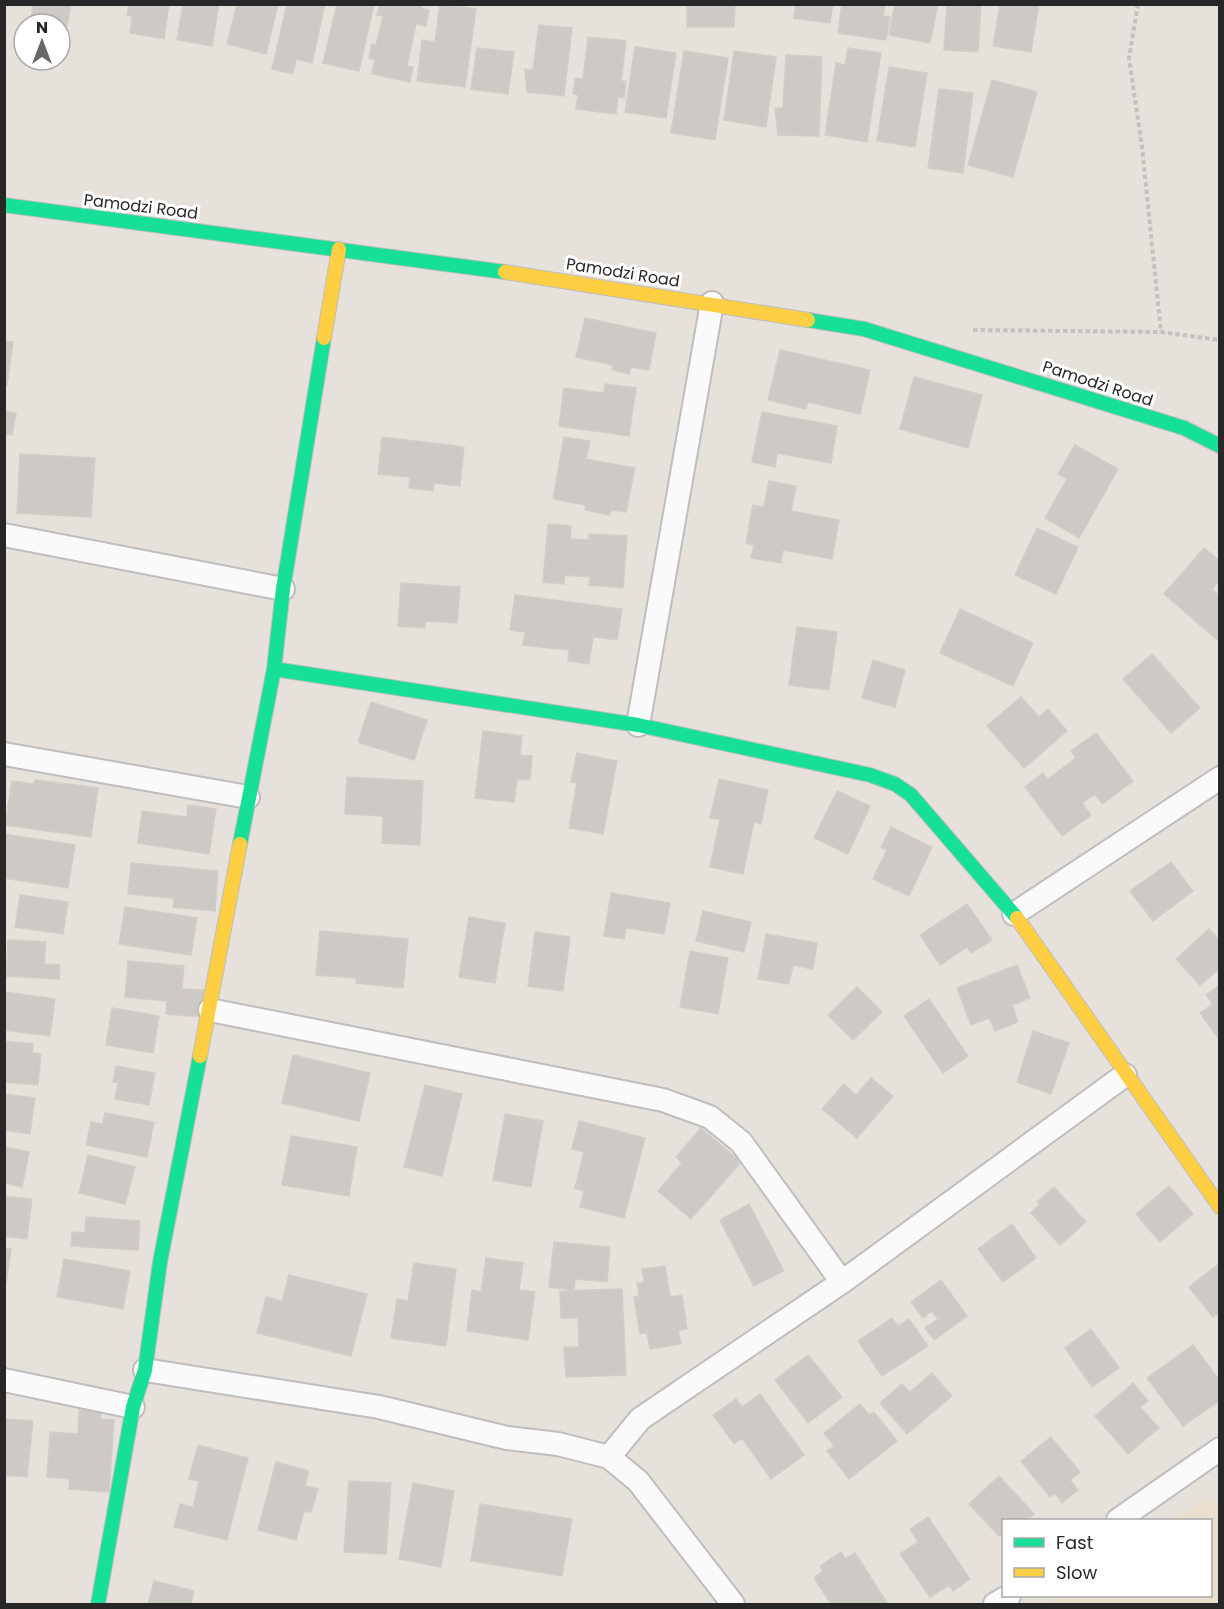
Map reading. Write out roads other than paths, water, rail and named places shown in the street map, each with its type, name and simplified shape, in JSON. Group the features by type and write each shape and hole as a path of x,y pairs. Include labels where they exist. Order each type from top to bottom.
{"street":[{"name":"Pamodzi Road","path":"4,205 582,282 864,329 1184,428 1220,446"},
{"path":"98,1605 133,1407 145,1370 160,1262 274,669 283,589 339,249"},
{"path":"638,725 712,303"},
{"path":"4,535 283,589"},
{"path":"274,669 638,725 870,774 895,784 911,795 1014,914 1220,1207"},
{"path":"4,754 248,797"},
{"path":"1014,914 1220,778"},
{"path":"210,1010 663,1100 710,1117 741,1142 842,1282"},
{"path":"609,1457 640,1419 842,1282 1125,1075"},
{"path":"145,1370 379,1407 507,1438 558,1444 609,1457 638,1480 733,1605"},
{"path":"4,1380 133,1407"},
{"path":"1121,1519 1220,1449"}]}
